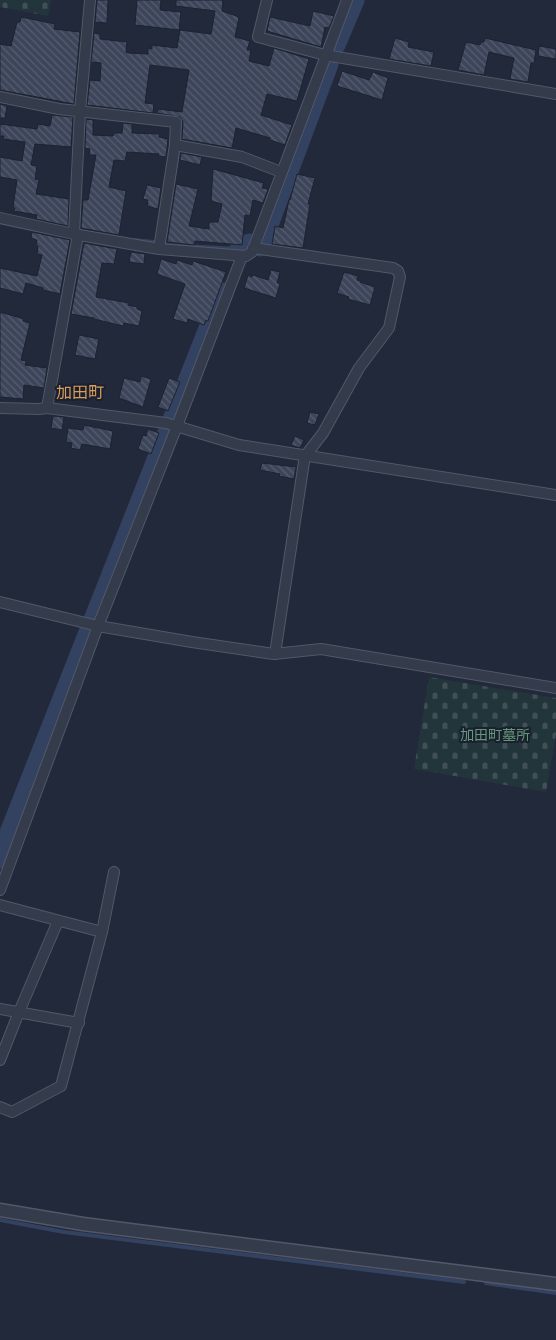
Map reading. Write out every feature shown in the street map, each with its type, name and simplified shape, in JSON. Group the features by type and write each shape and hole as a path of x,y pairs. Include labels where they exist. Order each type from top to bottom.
{"street":[{"path":"47,408 76,235 80,111 90,0"},
{"path":"267,0 258,37 325,55 556,94"},
{"path":"0,218 76,235 159,249 246,256 252,252 347,0"},
{"path":"0,97 59,109 176,122 175,145 159,249"},
{"path":"175,145 242,157 281,172"},
{"path":"253,248 393,268 398,271 400,276 389,328 360,368 323,433 306,455 275,654"},
{"path":"0,890 94,625 242,256"},
{"path":"0,408 47,408 173,425 239,444 556,495"},
{"path":"0,602 94,625 275,654 321,649 556,688"},
{"path":"0,1107 12,1112 61,1086 102,932 114,872"},
{"path":"0,905 58,922 102,932"},
{"path":"0,1060 58,922"},
{"path":"0,1009 79,1023"},
{"path":"0,1210 83,1224 556,1284"}],"green space":[{"path":"0,0 51,0 48,16 0,7"},
{"name":"加田町墓所","path":"429,677 556,698 556,734 546,792 414,769"}],"building":[{"path":"97,0 108,0 107,23 95,22"},
{"path":"137,0 161,0 160,10 181,12 179,30 135,25"},
{"path":"176,0 223,0 222,11 239,17 235,37 250,41 247,50 251,50 249,61 269,66 274,48 309,59 297,101 267,94 261,115 292,125 285,145 270,140 270,138 236,128 232,148 182,139 183,122 180,117 157,113 158,109 182,112 189,70 150,65 145,103 154,104 153,113 87,105 90,80 100,81 101,63 91,62 94,33 100,34 100,39 127,42 126,52 128,53 148,54 148,48 152,49 152,45 177,48 180,30 211,34 215,11 176,6"},
{"path":"313,11 334,16 329,28 325,27 321,47 267,31 270,17 310,26"},
{"path":"21,17 55,24 54,29 80,32 74,104 0,90 0,44 11,46 17,22 20,22"},
{"path":"395,38 409,42 408,47 434,52 431,66 389,59"},
{"path":"485,38 536,50 534,63 531,63 528,82 510,79 514,58 489,52 484,75 458,70 466,42 480,45 481,42 484,42"},
{"path":"539,46 556,49 556,59 538,56"},
{"path":"342,71 369,80 373,72 388,78 382,100 337,86"},
{"path":"0,104 7,106 5,118 0,118"},
{"path":"52,115 73,117 71,147 35,144 31,165 37,166 35,179 39,180 36,194 69,199 68,226 36,219 37,215 14,211 17,180 0,177 0,157 22,161 25,142 3,139 4,136 0,136 0,124 37,129 38,124 50,126"},
{"path":"86,119 93,120 93,135 113,136 114,133 122,133 123,123 132,124 132,133 159,134 159,137 168,139 166,157 158,156 159,154 127,152 125,161 114,160 109,187 126,191 119,235 81,228 83,200 88,200 96,155 89,155 90,149 85,148"},
{"path":"181,153 202,157 200,165 180,160"},
{"path":"213,169 264,183 262,188 268,189 263,203 253,200 250,216 245,215 242,245 195,241 194,245 167,242 176,184 198,189 189,226 209,229 209,222 218,222 222,204 211,201"},
{"path":"297,174 315,178 308,204 310,204 303,248 272,244 275,226 283,228"},
{"path":"147,185 161,188 158,209 147,206 148,200 143,199"},
{"path":"32,232 70,240 60,294 26,283 23,294 0,288 0,268 37,276 42,255 37,254 37,240 31,238"},
{"path":"84,243 117,249 114,264 102,263 96,297 129,303 128,305 137,307 137,309 142,311 139,326 124,323 123,326 71,314"},
{"path":"131,252 145,254 144,264 129,262"},
{"path":"161,259 176,264 177,260 192,265 193,261 226,272 208,321 206,320 204,325 188,319 187,323 173,319 185,284 157,274"},
{"path":"271,270 280,272 277,283 280,283 276,298 244,288 248,275 268,280"},
{"path":"344,272 358,276 357,280 360,282 375,287 370,305 348,299 349,297 337,293"},
{"path":"0,312 24,319 23,321 30,323 21,360 26,361 25,365 47,368 44,388 24,385 23,399 0,397"},
{"path":"79,335 99,339 95,359 75,355"},
{"path":"141,376 151,379 143,407 119,398 124,378 140,382"},
{"path":"169,378 180,382 168,411 158,407"},
{"path":"310,412 319,414 315,425 307,423"},
{"path":"53,416 64,417 62,430 51,428"},
{"path":"84,425 113,431 110,449 82,444 80,450 71,448 72,443 66,442 68,428 83,430"},
{"path":"148,429 159,433 151,454 138,449 143,435 146,436"},
{"path":"295,436 304,440 300,448 291,445"},
{"path":"262,463 296,467 294,479 260,470"}],"waterway":[{"path":"335,45 354,0"},
{"path":"260,246 328,64"},
{"path":"134,240 154,242"},
{"path":"240,249 250,244"},
{"path":"166,245 237,249 242,247"},
{"path":"0,858 223,293"},
{"path":"0,1220 64,1232 464,1282"},
{"path":"486,1283 556,1293"}],"district":[{"name":"加田町","path":"80,392"}]}
